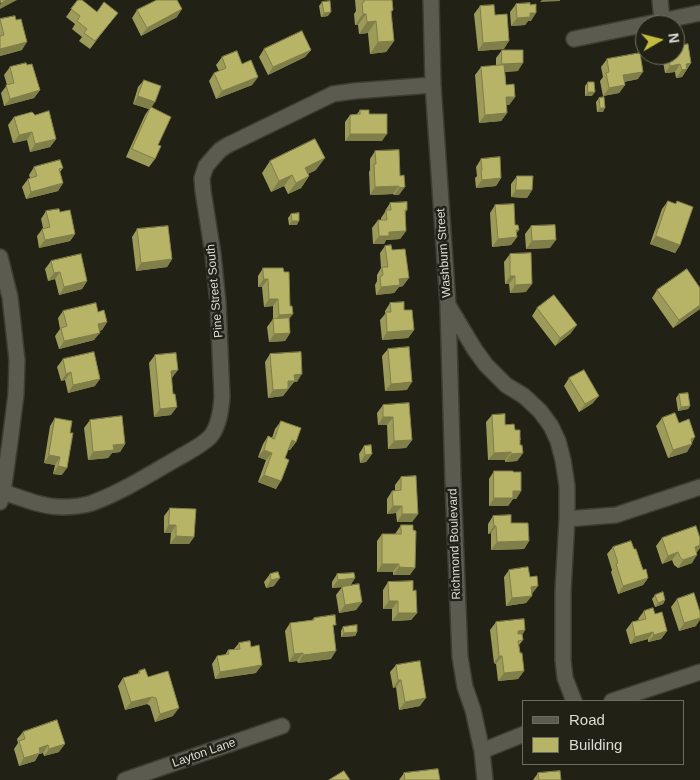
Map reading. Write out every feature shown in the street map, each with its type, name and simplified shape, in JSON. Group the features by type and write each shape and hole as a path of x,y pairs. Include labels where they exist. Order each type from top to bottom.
{"street":[{"name":"Washburn Street","path":"431,0 434,85 448,305 486,365 506,385 524,396 540,411 551,426 558,442 563,460 567,519 563,591 563,660 565,678 574,700"},
{"path":"660,0 662,15"},
{"path":"685,16 700,13"},
{"path":"574,39 635,26"},
{"name":"Pine Street South","path":"1,497 47,506 77,506 91,503 128,486 200,444 210,436 216,427 222,397 218,303 202,178 206,166 216,154 228,145 333,94 434,85"},
{"path":"0,257 10,297 17,360 16,394 1,497"},
{"name":"Richmond Boulevard","path":"448,305 460,657 465,686 473,710 482,751 485,780"},
{"path":"567,519 616,515 700,487"},
{"path":"615,700 700,672"},
{"name":"Layton Lane","path":"125,780 282,726"},
{"path":"482,751 522,735"}],"building":[{"path":"78,0 82,0 97,12 104,2 118,13 95,41 84,33 87,29 77,21 80,16 71,9"},
{"path":"157,0 177,0 182,9 147,28 137,10"},
{"path":"364,0 392,0 393,10 391,11 394,41 378,42 376,21 367,22 366,14 363,14 362,3"},
{"path":"330,1 331,12 324,13 322,2"},
{"path":"530,3 530,5 536,4 536,13 530,13 530,17 517,18 516,4"},
{"path":"494,5 495,15 507,14 509,41 483,43 480,6"},
{"path":"15,16 16,20 21,19 27,42 0,49 0,36 4,35 0,19"},
{"path":"302,31 311,50 273,67 264,49"},
{"path":"688,44 691,63 686,64 687,69 682,70 680,65 685,65 685,45"},
{"path":"502,50 523,50 523,63 502,64"},
{"path":"237,51 242,64 251,60 258,77 222,91 214,73 226,68 222,57"},
{"path":"635,54 635,65 642,65 643,72 623,75 625,85 609,88 606,73 609,72 607,59"},
{"path":"26,63 27,65 32,64 40,90 10,99 6,85 14,83 10,67"},
{"path":"504,65 506,85 514,84 515,97 506,97 507,113 485,115 481,67"},
{"path":"144,80 161,86 155,102 138,96"},
{"path":"588,82 594,82 595,92 588,92"},
{"path":"604,97 605,108 600,108 599,98"},
{"path":"151,107 171,117 158,145 161,146 155,159 132,149"},
{"path":"360,110 369,110 369,114 387,114 387,134 350,134 350,115 360,114"},
{"path":"49,111 56,139 35,144 32,132 19,135 14,117 32,112 35,115"},
{"path":"315,139 325,158 305,168 309,176 296,183 292,175 279,181 270,161"},
{"path":"399,150 400,176 404,175 405,187 375,187 375,151"},
{"path":"500,157 501,178 482,180 481,159"},
{"path":"60,160 63,168 59,169 63,183 31,192 28,179 37,176 34,167"},
{"path":"517,176 533,176 532,190 516,190"},
{"path":"668,201 676,204 677,201 693,207 680,245 656,236"},
{"path":"407,202 407,210 405,210 406,231 389,232 389,236 379,236 378,220 387,220 386,210 391,210 390,203"},
{"path":"514,204 515,225 518,225 519,230 516,230 517,237 498,239 495,205"},
{"path":"59,209 60,212 70,210 75,234 45,240 42,229 50,227 46,211"},
{"path":"299,213 299,221 292,221 291,214"},
{"path":"555,225 556,240 532,241 531,226"},
{"path":"168,226 172,259 141,263 137,229"},
{"path":"391,245 392,250 405,249 409,278 399,279 400,285 381,287 382,267 388,267 385,246"},
{"path":"531,253 532,284 515,285 515,276 510,276 510,254"},
{"path":"81,254 87,281 64,287 60,272 54,273 51,261"},
{"path":"263,268 283,268 284,272 289,272 290,306 292,306 293,314 279,315 278,299 269,299 268,279 264,279"},
{"path":"687,269 700,288 700,305 679,320 657,290"},
{"path":"554,295 577,325 560,338 537,308"},
{"path":"404,302 404,310 412,310 414,330 387,332 386,312 391,312 390,303"},
{"path":"96,303 98,312 104,310 107,322 98,324 100,333 64,341 61,328 67,326 63,311"},
{"path":"289,318 290,333 274,334 273,319"},
{"path":"409,347 412,382 391,384 388,349"},
{"path":"94,352 100,379 73,385 71,372 66,374 63,359"},
{"path":"301,352 302,374 294,375 295,381 288,381 288,389 273,390 270,354"},
{"path":"176,353 178,370 171,371 173,394 175,394 177,407 160,409 155,355"},
{"path":"584,370 599,396 585,404 569,378"},
{"path":"688,393 690,406 681,407 679,394"},
{"path":"409,403 412,440 394,441 393,417 383,417 383,405"},
{"path":"675,413 679,423 689,419 695,437 691,439 692,444 673,450 662,418"},
{"path":"505,414 505,425 514,424 515,430 520,430 520,445 522,445 523,453 494,453 492,415"},
{"path":"122,416 125,444 113,445 114,450 93,452 90,420"},
{"path":"55,418 72,421 70,433 73,433 67,468 58,466 60,457 49,455"},
{"path":"281,421 301,428 296,442 292,440 285,458 289,460 281,481 264,475 272,453 264,450 268,436 274,439"},
{"path":"371,445 372,454 365,455 364,446"},
{"path":"494,471 521,472 521,491 513,491 513,498 494,498"},
{"path":"416,476 418,514 402,514 402,506 393,506 392,491 401,490 401,477"},
{"path":"170,508 196,509 194,537 176,536 176,525 169,525"},
{"path":"511,515 511,523 528,523 529,541 497,542 493,516"},
{"path":"401,525 413,525 413,530 416,531 415,568 399,567 399,564 382,564 382,534 401,534"},
{"path":"696,526 700,538 700,545 695,547 697,555 683,560 678,552 668,556 662,538"},
{"path":"631,541 634,549 636,549 643,570 646,569 648,578 623,586 613,547"},
{"path":"528,567 530,577 537,576 538,586 531,587 532,596 512,598 509,570"},
{"path":"278,572 280,578 271,580 270,574"},
{"path":"354,573 355,578 338,580 337,574"},
{"path":"413,581 413,591 416,590 417,613 398,613 398,601 389,601 388,582"},
{"path":"359,584 362,602 345,605 342,587"},
{"path":"663,592 665,600 658,603 655,595"},
{"path":"694,593 700,618 684,623 677,599"},
{"path":"653,608 655,614 662,612 667,631 654,635 653,632 635,637 632,622 646,619 644,611"},
{"path":"335,615 336,625 333,625 336,651 303,655 303,653 294,654 290,623"},
{"path":"524,619 525,630 518,631 518,634 522,634 523,640 518,641 520,653 522,653 524,671 504,673 502,656 499,656 496,622"},
{"path":"357,625 357,632 344,633 343,627"},
{"path":"250,641 251,647 259,645 262,665 220,672 217,656 229,654 228,650 240,649 239,643"},
{"path":"420,661 426,698 405,702 401,680 398,680 396,665"},
{"path":"145,669 148,677 168,671 179,708 160,714 156,698 152,697 131,702 123,678 140,673 139,671"},
{"path":"57,720 65,744 49,749 48,745 39,748 40,753 24,758 19,741 25,739 23,732"},
{"path":"438,769 440,780 405,780 404,773"},
{"path":"344,771 350,780 329,780"},
{"path":"560,771 561,780 539,780 538,773"}]}
